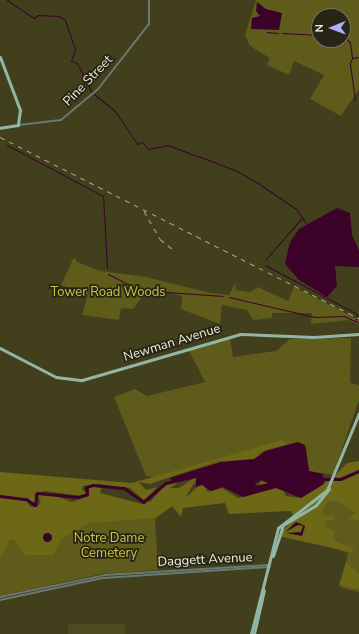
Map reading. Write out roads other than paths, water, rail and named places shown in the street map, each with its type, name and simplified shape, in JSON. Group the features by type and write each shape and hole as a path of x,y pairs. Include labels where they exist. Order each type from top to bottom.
{"main road":[{"path":"0,57 19,103 18,125"},
{"name":"Pine Street","path":"0,128 18,125"},
{"name":"Newman Avenue","path":"0,348 56,376 82,380 240,334 314,337 359,334"},
{"path":"252,634 280,525 317,501 332,482 359,413"}],"street":[{"name":"Pine Street","path":"18,125 62,120 98,89 149,24 149,0"},
{"name":"Daggett Avenue","path":"0,598 103,575 269,566"}],"waterway":[{"path":"7,0 34,18 38,15 59,16 65,20 75,49 71,61 77,63 92,92"},
{"path":"267,32 278,33"},
{"path":"282,33 311,35"},
{"path":"351,48 352,58"},
{"path":"355,100 350,63 352,58 359,57"},
{"path":"94,94 115,111 137,144 142,142 148,149 168,145 196,156"},
{"path":"7,145 103,196 107,268"},
{"path":"198,156 237,171 258,183 296,209 307,225"},
{"path":"265,260 301,219"},
{"path":"265,265 357,314 356,321"},
{"path":"108,274 139,290 223,296"},
{"path":"229,297 315,317 344,316 359,323"},
{"path":"319,479 340,479 359,471"},
{"path":"0,496 26,499 35,505 37,493 78,497 87,494 86,487 93,485 124,488 143,502 166,483 174,481"}],"railway":[{"path":"0,137 359,318"},
{"path":"144,211 160,239 175,251"}],"park label":[{"name":"Tower Road Woods","path":"108,292"},
{"name":"Notre Dame Cemetery","path":"109,546"}]}
